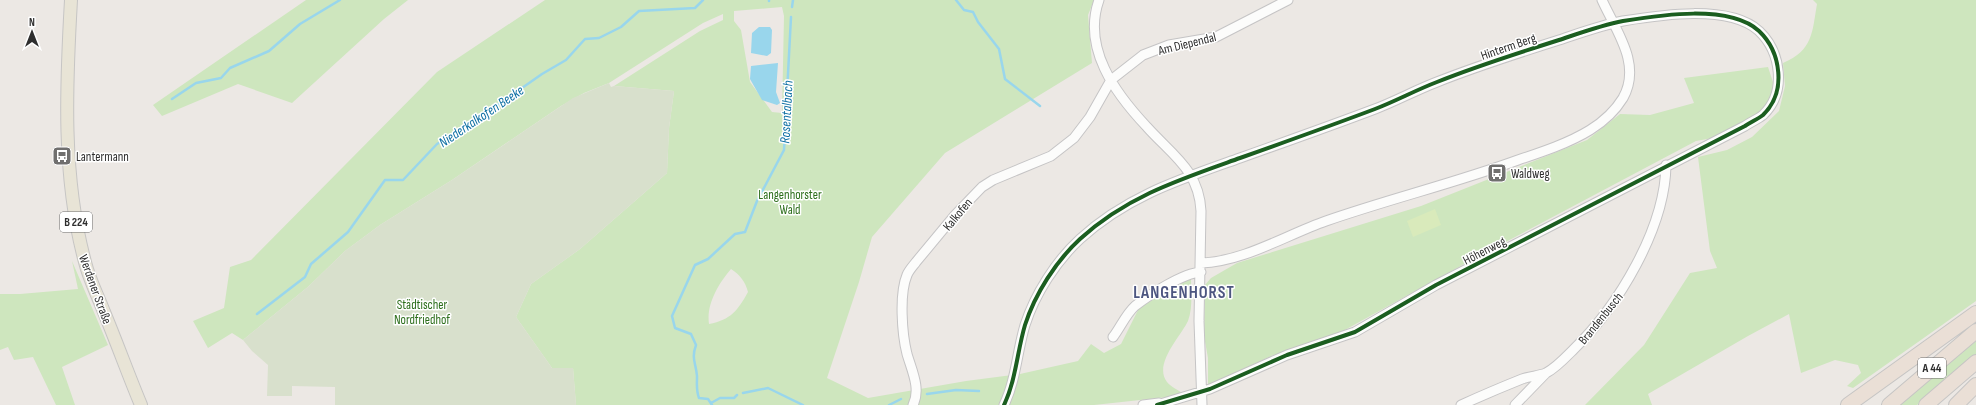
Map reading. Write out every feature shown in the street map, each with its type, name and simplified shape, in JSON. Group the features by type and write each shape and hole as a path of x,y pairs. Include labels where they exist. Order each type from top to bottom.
{"highway":[{"path":"1848,405 1976,313"},
{"name":"A 44","path":"1889,405 1976,331"},
{"name":"A 44","path":"1926,405 1976,362"},
{"path":"1956,405 1976,385"}],"main road":[{"name":"Werdener Straße","path":"71,0 67,61 67,125 71,194 85,263 141,405"}],"street":[{"path":"1099,0 1095,11 1094,25 1096,48 1100,61 1134,113 1176,156 1191,175 1201,202 1199,321 1200,391 1202,405"},
{"name":"Am Diependal","path":"1112,80 1142,55 1169,45 1216,37 1288,0"},
{"path":"1113,337 1134,307 1165,287 1201,268 1236,257 1325,222 1468,178 1537,154 1590,130 1614,110 1627,89 1630,69 1629,59 1614,23 1602,0"},
{"name":"Hinterm Berg","path":"1004,405 1014,376 1025,326 1038,296 1062,259 1087,233 1127,204 1144,194 1191,175 1370,110 1437,82 1481,66 1614,23 1661,15 1703,15 1726,17 1754,27 1769,43 1774,52 1777,64 1777,88 1768,108"},
{"name":"Kalkofen","path":"913,405 917,388 905,343 903,321 903,292 908,274 955,215 982,187 993,180 1051,156 1074,138 1090,117 1112,80"},
{"name":"Höhenweg","path":"1143,405 1158,404 1174,400 1216,386 1287,355 1355,332 1436,285 1557,224 1666,165 1745,126 1762,115 1768,108"},
{"name":"Brandenbusch","path":"1461,405 1524,378 1546,373 1565,358 1607,313 1627,282 1649,237 1658,211 1664,184 1666,165"},
{"path":"1515,405 1546,373"}],"green space":[{"path":"306,0 408,0 384,19 292,103 238,84 162,116 153,105"},
{"name":"Langenhorster Wald","path":"545,0 1094,0 1088,15 1092,63 945,153 872,237 859,282 827,378 868,398 966,381 1020,374 1078,361 1091,344 1104,353 1121,344 1139,308 1191,277 1190,316 1185,327 1170,350 1163,367 1167,382 1182,393 1168,397 1094,405 576,405 573,368 552,368 516,317 531,284 580,249 667,173 669,128 674,91 614,86 700,31 723,20 723,14 703,23 609,83 584,93 561,106 452,180 380,225 345,251 309,286 243,340 232,333 208,348 193,321 224,308 230,267 251,260 437,72","holes":["782,7 784,16 782,113 772,112 750,82 741,30 734,21 734,11","731,269 742,279 748,292 741,304 733,313 723,320 709,324 709,309 714,294"]},
{"path":"1813,0 1976,0 1976,301 1853,388 1847,386 1861,373 1858,365 1835,360 1801,373 1789,314 1648,394 1652,405 1585,405 1644,345 1690,273 1717,268 1710,251 1698,157 1727,150 1752,137 1779,111 1785,86 1783,63 1793,58 1800,52 1809,40 1814,24 1817,4"},
{"path":"1768,67 1773,82 1772,96 1765,107 1735,134 1696,141 1466,263 1334,336 1271,356 1208,386 1208,358 1204,336 1205,285 1211,278 1237,263 1421,206 1587,140 1620,114 1650,115 1694,103 1684,78"},
{"name":"Städtischer Nordfriedhof","path":"609,83 611,87 674,91 669,128 667,173 580,249 531,284 516,317 552,368 573,368 576,405 335,405 335,387 292,386 292,396 267,396 268,365 252,351 243,340 309,286 345,251 380,225 452,180 573,98"},
{"path":"1435,209 1441,225 1413,237 1407,221"},
{"path":"72,261 108,345 62,367 75,405 56,405 33,357 14,360 8,347 0,350 0,294 20,294 78,289"},
{"path":"1976,341 1976,355 1917,405 1899,405"}],"water":[{"path":"759,27 770,27 772,30 771,53 767,56 751,53 752,33"},
{"path":"778,63 776,92 780,103 777,105 762,100 750,79 751,66"}],"waterway":[{"path":"172,99 196,83 221,78 230,68 269,51 300,24 340,0"},
{"name":"Niederkalkofen Beeke","path":"257,314 305,277 311,264 348,232 385,180 403,180 437,144 472,123 542,74 566,60 585,39 599,38 621,27 639,11 695,8 703,0"},
{"name":"Rosentalbach","path":"792,7 793,0"},
{"path":"956,0 964,10 973,12 978,22 999,49 1005,79 1040,106"},
{"name":"Rosentalbach","path":"712,405 708,399 699,398 698,395 694,358 696,345 691,334 675,328 672,316 695,265 708,259 735,234 745,232 757,201 784,150 791,17"},
{"path":"743,393 768,388 803,405"},
{"path":"927,394 956,390 979,391"},
{"path":"711,403 720,398 734,398 737,395"},
{"path":"889,405 901,399"}],"cycle path":[{"path":"1004,405 1014,376 1022,335 1029,313 1047,279 1071,248 1098,224 1117,211 1156,190 1197,173 1391,103 1429,85 1467,71 1583,32 1615,23 1674,14 1713,14 1730,17 1746,23 1759,31 1772,50 1778,72 1776,95 1771,106 1763,115 1745,126 1436,285 1355,332 1287,355 1210,389 1157,405"}],"place":[{"name":"Lantermann","path":"62,156"},
{"name":"Waldweg","path":"1497,173"}],"district":[{"name":"LANGENHORST","path":"1184,292"}]}
